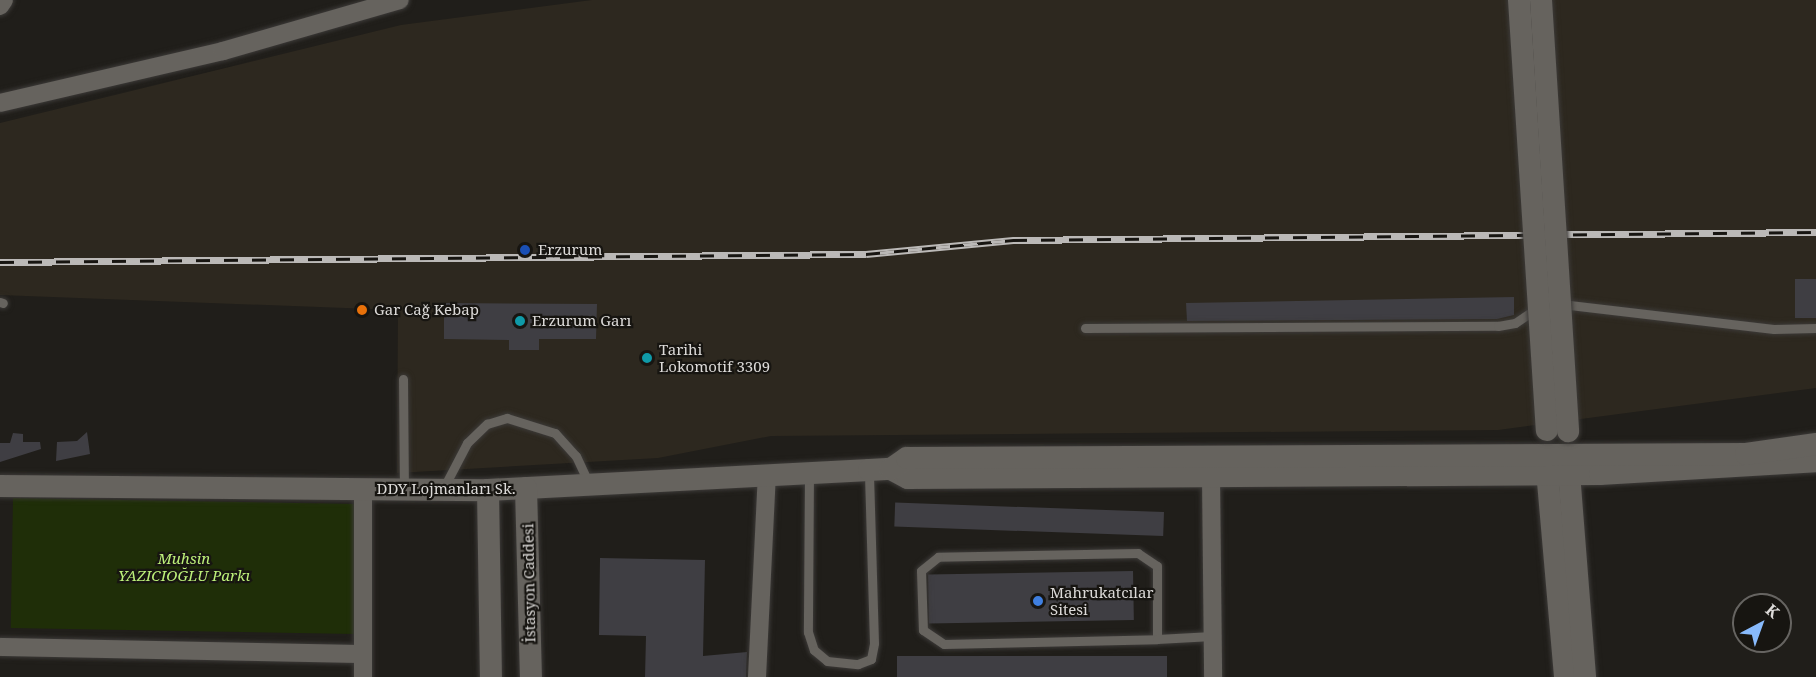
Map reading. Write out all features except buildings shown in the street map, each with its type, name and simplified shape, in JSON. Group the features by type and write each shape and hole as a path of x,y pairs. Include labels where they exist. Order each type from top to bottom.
{"street":[{"path":"0,6 4,0"},
{"path":"0,103 223,51 400,0"},
{"path":"1519,0 1557,452 1585,677"},
{"path":"1541,0 1565,677"},
{"path":"880,469 907,458 1557,452 1746,454 1816,444"},
{"path":"880,469 908,478 1211,475 1557,452 1816,461"},
{"name":"DDY Lojmanları Sk.","path":"0,486 488,490 880,469"},
{"path":"757,677 767,475"},
{"path":"1211,475 1213,677"},
{"name":"İstasyon Caddesi","path":"526,488 531,677"},
{"path":"363,489 363,677"},
{"path":"488,490 490,677"},
{"path":"0,647 363,654"}],"lane":[{"path":"1085,328 1498,326 1515,323 1545,305 1569,303 1762,328 1816,328"},
{"path":"403,379 404,489"},
{"path":"443,490 467,442 487,424 507,418 555,433 576,456 589,484"},
{"path":"809,473 808,632 814,650 827,661 858,664 871,659 874,643 880,469"},
{"path":"1157,639 1157,566 1138,553 938,557 921,571 923,630 944,644 1157,639 1212,636"}],"shaded area":[{"path":"592,0 1816,0 1816,388 1498,430 771,436 658,458 397,473 398,310 0,295 0,123 401,25"}],"green space":[{"name":"Muhsin YAZICIOĞLU Parkı","path":"13,498 357,504 355,634 11,628"}],"railway":[{"path":"0,262 866,254 1013,240 1816,232"}],"place":[{"name":"Erzurum","path":"525,250"},
{"name":"Gar Cağ Kebap","path":"362,310"},
{"name":"Erzurum Garı","path":"520,321"},
{"name":"Tarihi Lokomotif 3309","path":"647,358"},
{"name":"Mahrukatcılar Sitesi","path":"1038,601"}]}
